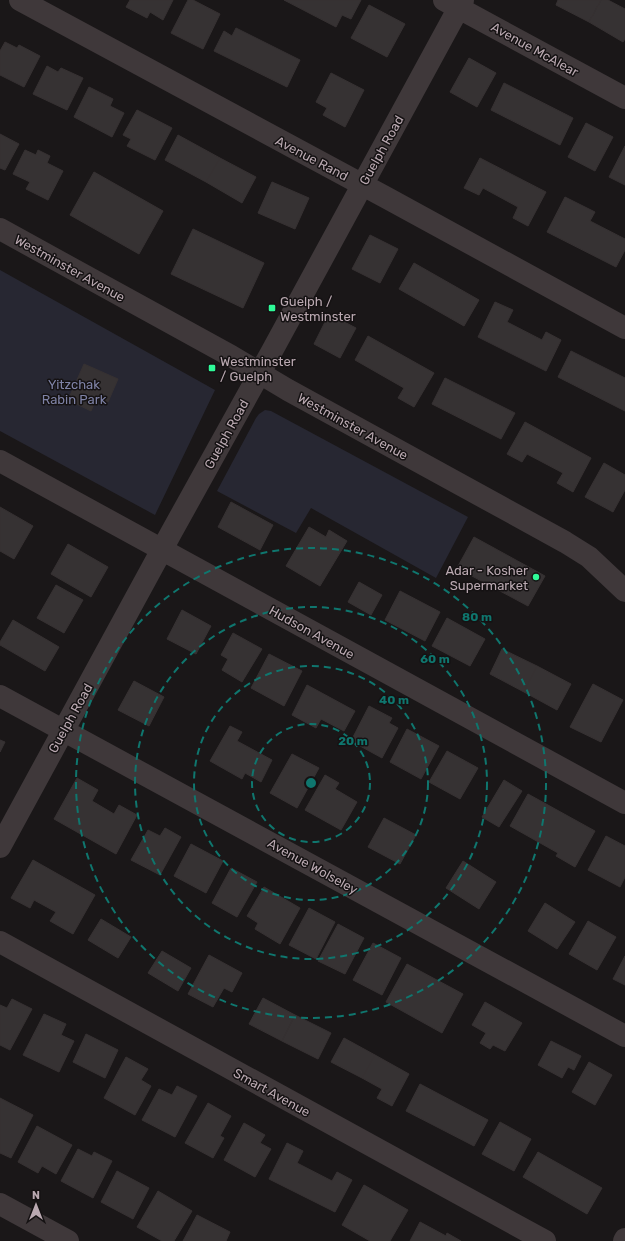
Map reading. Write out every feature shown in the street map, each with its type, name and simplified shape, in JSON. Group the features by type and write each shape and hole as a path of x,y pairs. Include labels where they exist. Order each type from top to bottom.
{"street":[{"name":"Avenue Rand","path":"20,0 625,328"},
{"name":"Guelph Road","path":"0,847 362,185 455,2"},
{"name":"Avenue McAlear","path":"455,2 625,98"},
{"name":"Westminster Avenue","path":"0,229 231,356 294,394 565,542 589,556 622,585"},
{"name":"Hudson Avenue","path":"0,461 625,803"},
{"name":"Avenue Wolseley","path":"0,696 625,1036"},
{"name":"Smart Avenue","path":"0,942 545,1241"},
{"path":"0,1204 68,1241"}],"green space":[{"name":"Yitzchak Rabin Park","path":"0,270 215,390 155,515 0,431"},
{"path":"265,410 271,411 468,517 436,578 311,508 296,533 217,491 256,418"}],"building":[{"path":"130,0 173,0 163,20 150,12 147,18 126,7"},
{"path":"188,0 193,0 220,14 203,49 171,33"},
{"path":"284,0 361,0 351,19 342,15 336,27"},
{"path":"558,0 601,0 589,22 556,5"},
{"path":"601,0 608,0 625,9 625,39 623,42 589,22"},
{"path":"369,5 405,24 387,57 351,38"},
{"path":"236,28 300,60 287,87 214,51 224,31 232,36"},
{"path":"5,42 17,48 19,45 40,56 24,87 0,75 0,51"},
{"path":"469,58 496,73 477,107 450,92"},
{"path":"47,66 58,72 61,68 83,78 67,110 33,94"},
{"path":"331,73 364,90 345,127 323,115 327,108 316,102"},
{"path":"504,83 573,118 560,145 491,110"},
{"path":"89,87 113,99 110,106 124,113 112,137 74,117"},
{"path":"137,110 172,128 155,160 127,146 131,139 123,135"},
{"path":"586,123 613,137 595,171 568,157"},
{"path":"0,134 19,144 5,170 0,168"},
{"path":"178,135 220,158 206,182 165,160"},
{"path":"625,146 625,185 609,177"},
{"path":"25,150 36,155 38,150 50,156 47,163 63,171 48,200 26,189 30,182 13,174"},
{"path":"220,158 256,177 242,203 206,182"},
{"path":"480,158 546,192 528,226 513,218 518,207 483,188 479,195 464,188"},
{"path":"94,172 163,211 139,254 70,215"},
{"path":"272,182 309,198 295,229 258,213"},
{"path":"565,197 595,212 590,221 625,239 625,250 616,267 547,232"},
{"path":"193,229 264,263 243,308 171,274"},
{"path":"370,235 398,249 380,283 352,269"},
{"path":"414,263 479,300 464,326 399,289"},
{"path":"495,302 513,310 507,322 542,340 546,332 561,340 546,371 478,337"},
{"path":"329,314 356,328 340,358 314,344"},
{"path":"368,336 434,373 414,407 398,398 404,388 355,360"},
{"path":"571,351 625,378 625,411 558,377"},
{"path":"84,364 118,379 108,402 97,397 91,411 68,400"},
{"path":"445,378 515,413 501,439 432,404"},
{"path":"525,422 591,458 573,492 557,483 563,473 527,454 522,462 507,454"},
{"path":"604,463 625,475 625,490 613,512 585,497"},
{"path":"231,502 273,525 260,550 218,527"},
{"path":"0,507 33,526 14,559 0,551"},
{"path":"309,527 326,537 329,530 347,541 320,586 286,566"},
{"path":"474,537 545,576 528,606 457,568"},
{"path":"68,544 108,567 91,597 51,574"},
{"path":"359,582 382,595 371,615 348,602"},
{"path":"56,585 83,600 64,633 37,618"},
{"path":"400,591 440,612 425,641 385,620"},
{"path":"182,610 211,626 196,654 167,639"},
{"path":"447,618 485,639 470,666 432,646"},
{"path":"13,620 59,647 45,671 0,645 0,642"},
{"path":"233,633 262,649 242,682 222,670 228,659 221,655"},
{"path":"502,649 537,666 524,692 490,674"},
{"path":"269,654 302,671 284,706 251,688"},
{"path":"537,666 571,684 557,710 524,692"},
{"path":"134,681 164,697 149,726 118,710"},
{"path":"593,684 623,700 601,742 570,727"},
{"path":"307,685 355,711 344,731 321,719 316,728 292,715"},
{"path":"369,706 392,718 389,723 398,728 382,758 351,741"},
{"path":"230,726 242,732 237,741 272,760 261,782 245,773 242,779 210,761"},
{"path":"407,729 439,746 421,779 390,762"},
{"path":"0,740 5,742 0,752"},
{"path":"447,751 478,768 460,799 429,782"},
{"path":"292,754 319,768 297,808 270,793"},
{"path":"325,775 339,783 335,789 357,802 341,830 305,810"},
{"path":"77,778 98,790 92,801 114,814 119,805 137,815 116,854 54,819"},
{"path":"504,780 522,791 499,827 482,817"},
{"path":"528,794 595,831 575,867 556,856 558,853 510,826"},
{"path":"384,818 416,835 400,864 368,847"},
{"path":"165,828 181,837 160,875 131,860 148,830 160,836"},
{"path":"606,836 625,846 625,877 620,887 588,870"},
{"path":"191,844 223,861 206,893 174,876"},
{"path":"33,860 95,895 73,934 50,921 56,912 34,900 30,908 11,898"},
{"path":"463,861 496,882 479,909 446,888"},
{"path":"231,868 257,882 237,917 212,903"},
{"path":"264,887 300,908 280,944 255,929 258,923 247,916"},
{"path":"545,903 575,922 557,949 528,931"},
{"path":"309,908 335,922 316,959 289,945"},
{"path":"101,919 131,937 118,958 88,940"},
{"path":"588,921 616,937 597,970 569,954"},
{"path":"338,924 364,938 345,974 318,961"},
{"path":"373,943 401,958 382,995 353,980"},
{"path":"162,951 191,968 178,991 148,973"},
{"path":"209,955 242,973 232,992 224,988 213,1007 188,994"},
{"path":"625,956 625,985 613,979"},
{"path":"407,964 463,994 442,1033 386,1002"},
{"path":"263,998 295,1015 282,1041 249,1024"},
{"path":"12,999 32,1009 10,1050 0,1045 0,1005 7,1008"},
{"path":"485,1002 522,1023 505,1051 493,1045 490,1049 480,1043 486,1033 472,1025"},
{"path":"44,1014 66,1024 61,1035 74,1041 59,1072 23,1055"},
{"path":"295,1015 331,1033 318,1059 282,1041"},
{"path":"86,1034 118,1050 105,1078 73,1062"},
{"path":"344,1038 375,1055 362,1078 331,1062"},
{"path":"551,1041 581,1056 574,1070 568,1067 562,1078 538,1065"},
{"path":"375,1055 409,1074 392,1106 377,1098 382,1089 362,1078"},
{"path":"126,1057 148,1069 141,1080 151,1086 135,1115 104,1098"},
{"path":"589,1062 612,1075 595,1105 572,1092"},
{"path":"420,1084 488,1120 474,1146 406,1111"},
{"path":"177,1086 197,1096 175,1137 142,1120 159,1089 172,1095"},
{"path":"0,1098 33,1115 11,1158 0,1153"},
{"path":"208,1103 231,1116 220,1136 224,1138 213,1158 185,1143"},
{"path":"500,1122 531,1139 514,1171 482,1154"},
{"path":"244,1123 265,1135 260,1143 271,1149 255,1177 224,1160"},
{"path":"37,1126 72,1145 56,1174 42,1166 38,1173 18,1162"},
{"path":"287,1143 303,1151 297,1163 332,1181 337,1172 352,1180 335,1212 269,1179"},
{"path":"78,1149 92,1156 94,1152 112,1161 93,1198 61,1181"},
{"path":"538,1152 602,1188 587,1214 523,1177"},
{"path":"117,1171 149,1188 133,1219 101,1202"},
{"path":"364,1185 408,1210 390,1241 370,1241 342,1225"},
{"path":"158,1191 192,1211 174,1241 162,1241 137,1227"},
{"path":"197,1215 230,1232 226,1241 183,1241"},
{"path":"420,1222 446,1236 447,1233 461,1241 410,1241"}],"place":[{"name":"Guelph / Westminster","path":"272,308"},
{"name":"Westminster / Guelph","path":"212,368"},
{"name":"Adar - Kosher Supermarket","path":"536,577"}]}
